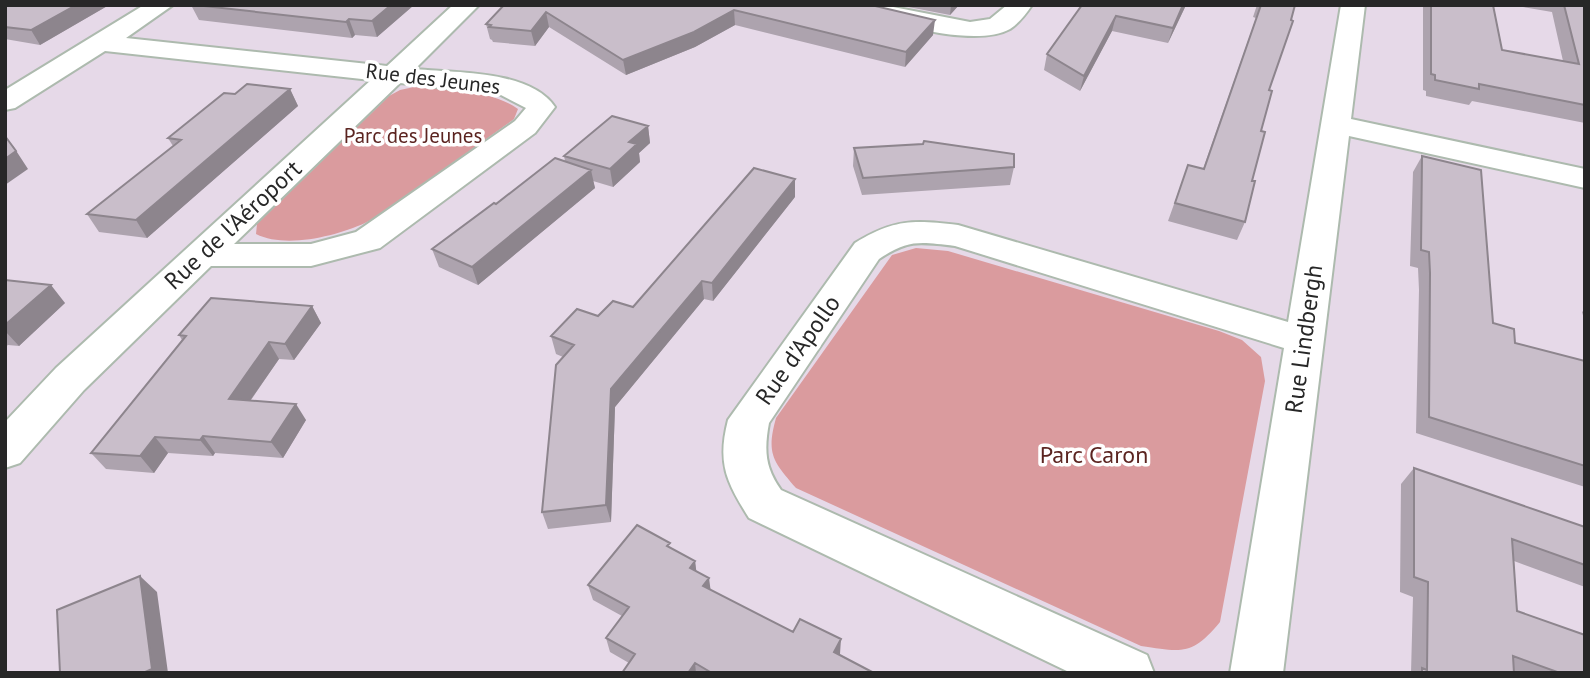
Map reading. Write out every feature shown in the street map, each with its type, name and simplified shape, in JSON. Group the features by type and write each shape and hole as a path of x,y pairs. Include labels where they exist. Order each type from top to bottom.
{"street":[{"path":"5,102 161,5"},
{"name":"Rue de l'Aéroport","path":"5,451 70,379 467,5"},
{"path":"846,5 970,30 1003,25 1020,5"},
{"name":"Rue Lindbergh","path":"1256,673 1353,5"},
{"name":"Rue des Jeunes","path":"101,43 500,86 537,100 541,107 525,127 368,240 311,256 202,255"},
{"path":"1337,113 1585,154"},
{"path":"1337,113 1585,179"},
{"name":"Rue d'Apollo","path":"1128,673 765,504 748,480 741,451 749,420 867,251 892,235 925,232 958,236 1304,340"}],"green space":[{"name":"Parc des Jeunes","path":"414,87 481,94 507,102 518,109 514,119 395,205 365,223 326,236 296,241 256,234 257,224 389,96"},
{"name":"Parc Caron","path":"916,248 948,251 1219,331 1242,340 1261,357 1265,381 1220,622 1202,641 1177,650 1141,646 796,488 782,471 772,449 776,418 892,255"}],"building":[{"path":"5,5 76,5 31,30 5,27"},
{"path":"195,5 391,5 372,21 349,19 346,22"},
{"path":"504,5 871,5 935,20 906,52 734,10 694,32 623,60 546,12 531,31 489,27 491,25 486,24"},
{"path":"1082,5 1183,5 1173,28 1116,16 1084,76 1047,54"},
{"path":"1261,5 1295,5 1291,20 1293,21 1269,90 1272,91 1261,131 1265,132 1245,222 1175,203 1188,165 1204,169"},
{"path":"1431,5 1493,5 1502,50 1579,64 1564,5 1585,5 1585,105 1479,84 1479,89 1435,80 1435,75 1431,74"},
{"path":"247,84 290,89 136,220 87,214 181,140 168,138 224,93 235,94"},
{"path":"612,116 648,126 629,142 637,144 610,169 564,156"},
{"path":"5,136 16,151 5,159"},
{"path":"924,141 1014,154 1014,167 863,178 854,148 923,144"},
{"path":"1422,156 1481,170 1493,323 1514,329 1515,343 1585,361 1585,466 1429,417 1430,273 1429,252 1421,250"},
{"path":"555,158 591,170 472,267 432,249 496,204"},
{"path":"754,168 795,179 712,283 702,281 611,389 606,505 542,512 556,365 574,345 551,336 577,309 598,316 613,301 633,307"},
{"path":"5,280 51,285 5,325"},
{"path":"211,298 312,306 285,344 269,342 229,399 296,404 271,442 203,436 200,440 155,437 140,456 91,453 186,336 179,335"},
{"path":"1414,468 1585,527 1585,565 1512,539 1517,611 1585,635 1585,673 1560,673 1513,656 1514,673 1422,673 1422,668 1427,670 1428,582 1414,577"},
{"path":"637,525 670,543 667,546 695,561 690,568 709,578 703,586 793,632 800,619 841,639 834,652 874,673 712,673 695,663 688,673 622,673 635,654 606,638 629,607 588,585"},
{"path":"140,576 152,669 143,673 60,673 57,610"}]}
